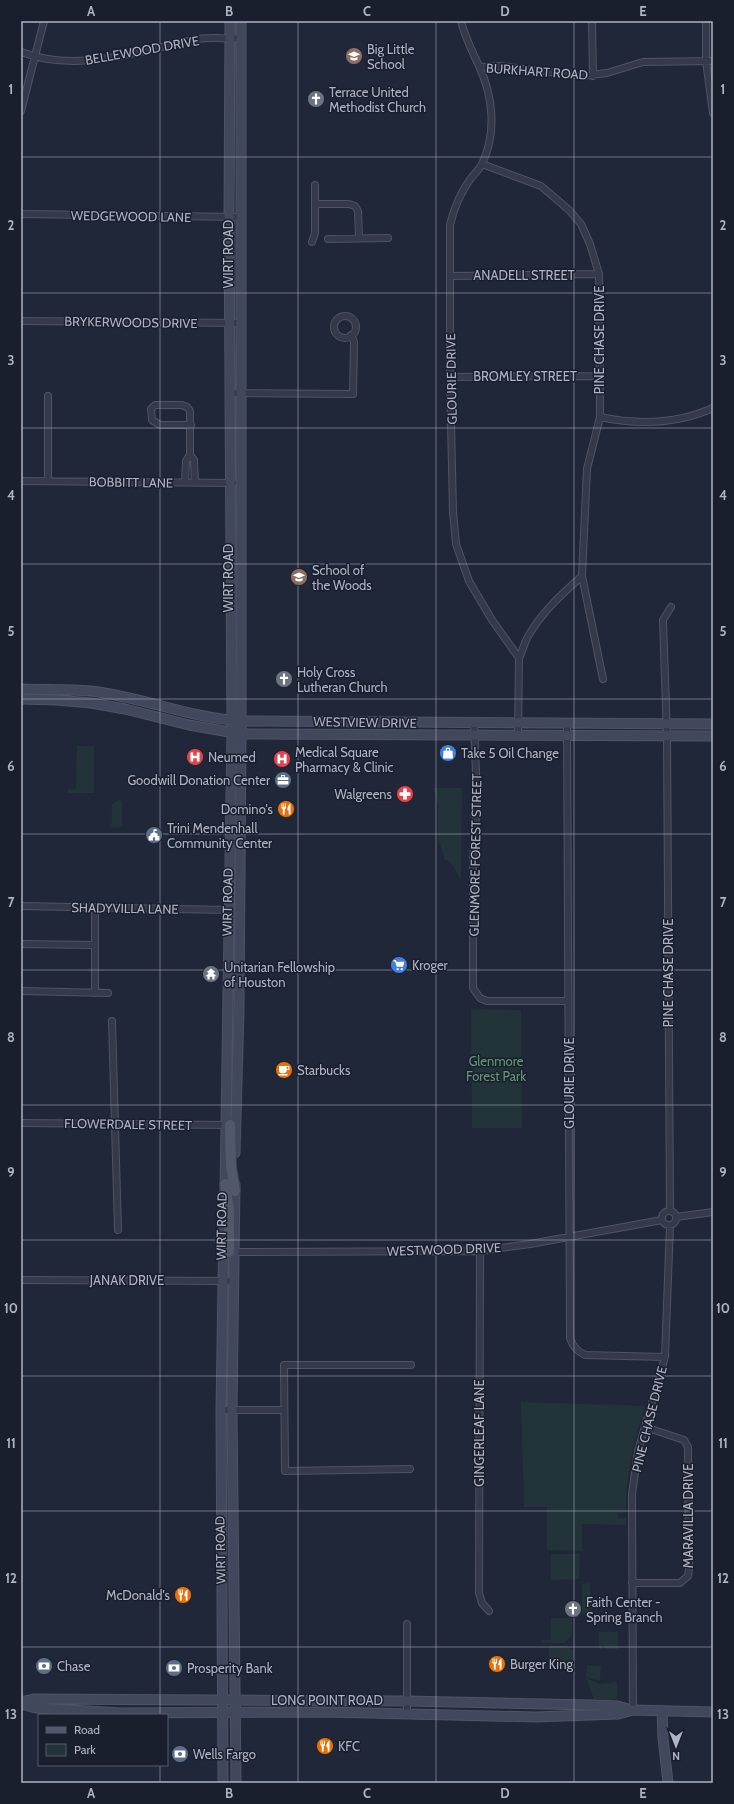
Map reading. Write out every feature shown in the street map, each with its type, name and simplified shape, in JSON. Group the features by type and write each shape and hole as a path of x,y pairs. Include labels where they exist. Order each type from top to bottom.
{"main road":[{"name":"WIRT ROAD","path":"225,1184 231,1125 239,1010 237,733 230,483 230,21"},
{"name":"WIRT ROAD","path":"236,721 241,393 241,21"},
{"path":"229,126 241,126"},
{"name":"WESTVIEW DRIVE","path":"21,689 92,691 128,698 195,715 236,721 518,724 713,724"},
{"path":"91,703 92,691"},
{"path":"125,709 128,698"},
{"name":"WESTVIEW DRIVE","path":"21,699 91,703 125,709 189,725 237,733 518,736 713,736"},
{"name":"WIRT ROAD","path":"231,1125 228,910 237,733"},
{"path":"231,1125 231,1167 235,1191"},
{"path":"225,1184 229,1209 229,1252"},
{"name":"WIRT ROAD","path":"223,1783 221,1554 222,1281 229,1252 235,1191"},
{"name":"WIRT ROAD","path":"229,1252 233,1281 232,1410 236,1783"},
{"path":"221,1554 233,1554"},
{"name":"LONG POINT ROAD","path":"21,1703 35,1699 407,1701 569,1704 618,1706 633,1710 713,1712"},
{"name":"LONG POINT ROAD","path":"21,1703 36,1708 87,1712 328,1712 535,1717 618,1714 633,1710"},
{"path":"457,1715 458,1710 463,1709 472,1703"},
{"path":"569,1704 570,1716"},
{"path":"662,1710 663,1738 668,1783"}],"street":[{"path":"21,111 44,21"},
{"name":"GLOURIE DRIVE","path":"461,21 466,39 480,67 493,118 482,164 455,205 450,225 450,377 453,512 456,544 469,581 492,620 519,658"},
{"path":"592,21 593,76"},
{"path":"706,21 713,113"},
{"name":"BELLEWOOD DRIVE","path":"21,52 34,57 62,61 105,60 200,39 241,38"},
{"name":"BURKHART ROAD","path":"480,67 499,66 571,76 593,76 643,62 710,61"},
{"name":"PINE CHASE DRIVE","path":"482,164 541,186 570,210 581,224 590,244 599,274 600,417 587,469 582,576 603,679"},
{"path":"312,242 315,233 315,185"},
{"path":"315,204 349,204 356,206 358,211 359,238"},
{"name":"WEDGEWOOD LANE","path":"21,214 241,217"},
{"path":"328,239 388,238"},
{"name":"ANADELL STREET","path":"450,276 599,274"},
{"name":"BRYKERWOODS DRIVE","path":"21,321 241,323"},
{"path":"230,393 353,394 354,342 351,335"},
{"name":"BROMLEY STREET","path":"450,377 600,376"},
{"path":"48,396 48,481"},
{"path":"185,482 186,461 190,455 191,425 190,411 187,407 182,405 155,405 151,410 152,420 160,425 191,425"},
{"path":"600,417 621,422 646,423 678,419 713,408"},
{"path":"190,455 194,460 195,482"},
{"name":"BOBBITT LANE","path":"21,481 240,483"},
{"path":"518,736 519,658 529,634 543,615 558,597 582,576"},
{"name":"PINE CHASE DRIVE","path":"670,1210 666,724 663,620 671,607"},
{"name":"GLENMORE FOREST STREET","path":"474,723 476,735 477,799 473,860 473,988 480,998 487,1001 568,1001"},
{"name":"GLOURIE DRIVE","path":"567,724 570,1236 569,1329 572,1346 577,1351 585,1355 665,1357"},
{"name":"SHADYVILLA LANE","path":"21,906 228,910"},
{"path":"95,907 95,993"},
{"path":"21,944 95,945"},
{"path":"21,991 108,993"},
{"path":"112,1021 118,1230"},
{"name":"FLOWERDALE STREET","path":"21,1123 231,1125"},
{"path":"670,1210 675,1212 676,1217 674,1223 670,1225 665,1224 662,1220 663,1214 670,1210"},
{"path":"676,1217 713,1212"},
{"name":"WESTWOOD DRIVE","path":"229,1252 480,1250 523,1245 662,1220"},
{"name":"PINE CHASE DRIVE","path":"633,1710 632,1494 638,1451 665,1357 670,1225"},
{"name":"GINGERLEAF LANE","path":"480,1250 479,1593 482,1603 489,1611"},
{"name":"JANAK DRIVE","path":"21,1280 233,1281"},
{"path":"410,1469 285,1471 284,1365 411,1366"},
{"path":"221,1410 284,1410"},
{"name":"MARAVILLA DRIVE","path":"632,1583 680,1583 686,1580 689,1573 688,1446 681,1438 645,1427"},
{"path":"407,1624 408,1713"}],"green space":[{"path":"77,746 94,746 94,793 68,793 68,789 76,789"},
{"path":"433,788 462,788 461,880 448,860 445,860 438,838 438,805"},
{"path":"118,800 122,801 122,827 111,827 112,804"},
{"name":"Glenmore Forest Park","path":"471,1009 521,1010 522,1128 472,1128"},
{"path":"521,1402 645,1406 631,1459 627,1484 626,1513 618,1514 618,1518 626,1518 626,1525 582,1524 582,1551 547,1550 547,1507 524,1507"},
{"path":"551,1554 580,1554 579,1579 551,1580"},
{"path":"590,1583 591,1613 582,1614 582,1584"},
{"path":"551,1618 572,1618 572,1635 564,1643 541,1643 541,1640 551,1640"},
{"path":"599,1632 618,1632 618,1649 605,1649 605,1646 602,1645 602,1649 599,1649"},
{"path":"549,1646 568,1646 574,1651 573,1669 549,1669"},
{"path":"587,1665 601,1666 600,1681 586,1677"},
{"path":"586,1678 601,1684 617,1682 617,1700 594,1699"}],"place":[{"name":"Big Little School","path":"354,56"},
{"name":"Terrace United Methodist Church","path":"316,99"},
{"name":"School of the Woods","path":"299,577"},
{"name":"Holy Cross Lutheran Church","path":"284,679"},
{"name":"Take 5 Oil Change","path":"448,753"},
{"name":"Neumed","path":"195,757"},
{"name":"Medical Square Pharmacy & Clinic","path":"282,759"},
{"name":"Goodwill Donation Center","path":"283,780"},
{"name":"Walgreens","path":"405,794"},
{"name":"Domino's","path":"286,809"},
{"name":"Trini Mendenhall Community Center","path":"154,835"},
{"name":"Kroger","path":"399,965"},
{"name":"Unitarian Fellowship of Houston","path":"211,974"},
{"name":"Starbucks","path":"284,1070"},
{"name":"McDonald's","path":"183,1595"},
{"name":"Faith Center - Spring Branch","path":"573,1609"},
{"name":"Burger King","path":"497,1664"},
{"name":"Chase","path":"44,1666"},
{"name":"Prosperity Bank","path":"174,1668"},
{"name":"KFC","path":"325,1746"},
{"name":"Wells Fargo","path":"180,1754"}]}
